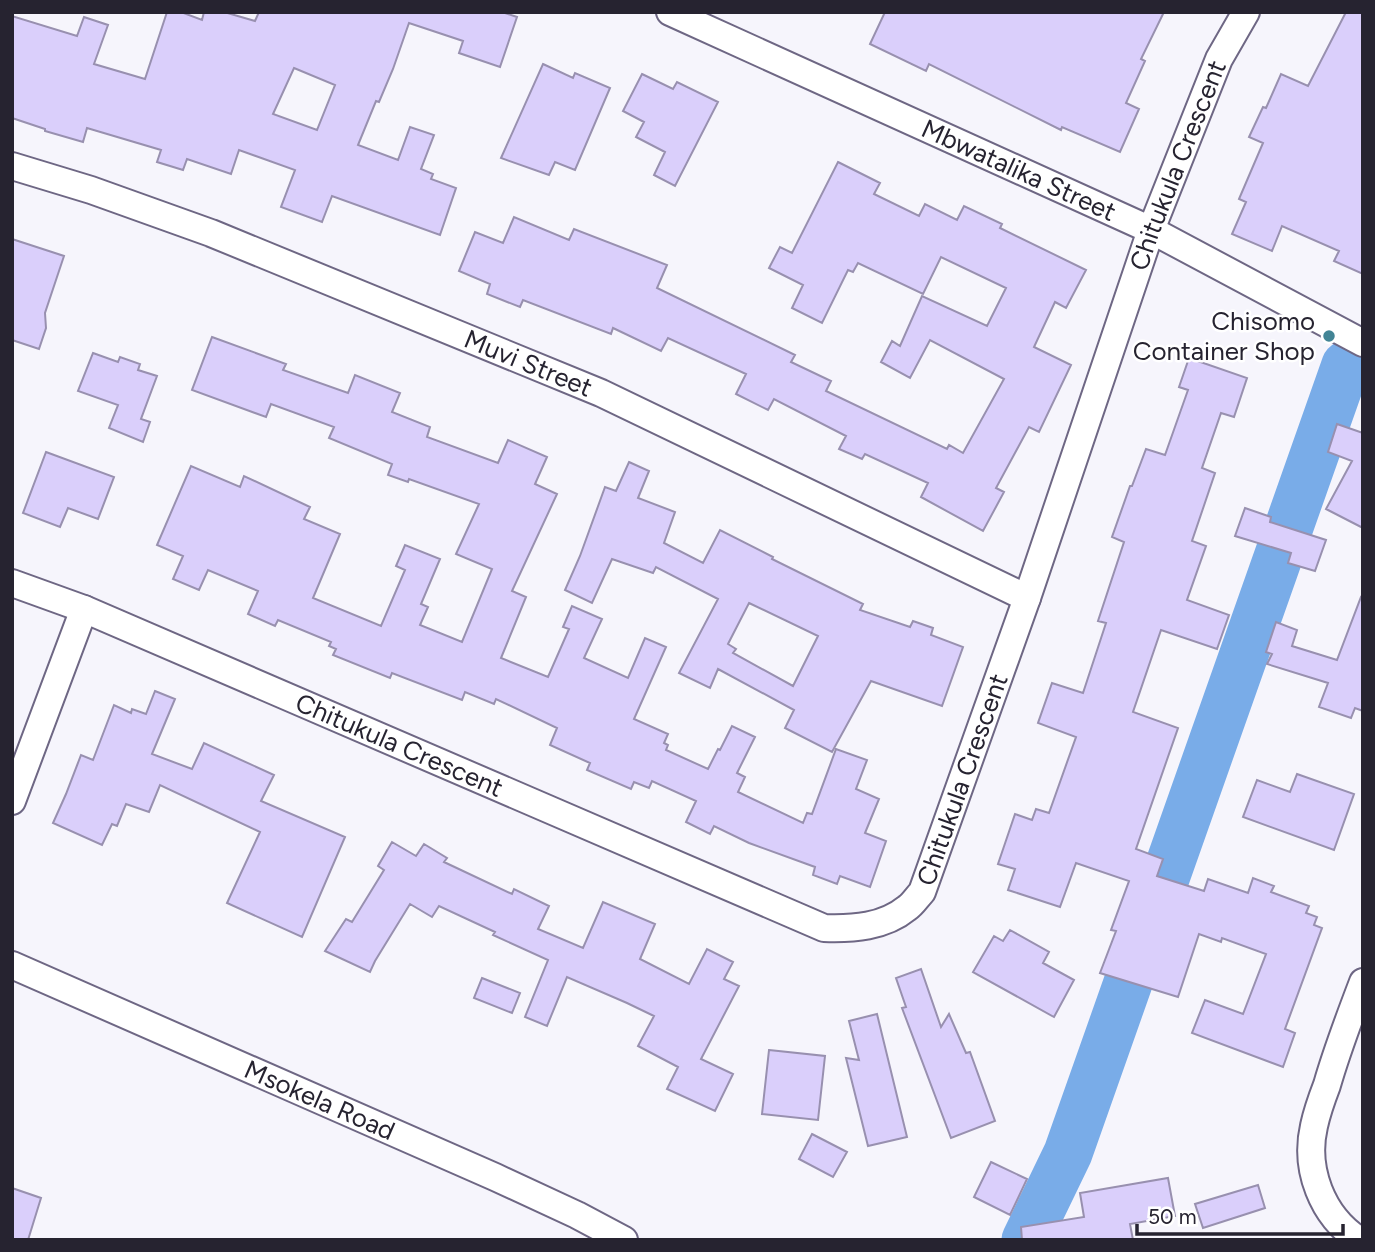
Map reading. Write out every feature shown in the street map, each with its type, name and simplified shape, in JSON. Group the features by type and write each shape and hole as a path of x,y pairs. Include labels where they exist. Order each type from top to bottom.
{"street":[{"name":"Mbwatalika Street","path":"670,12 1151,230 1363,343"},
{"name":"Chitukula Crescent","path":"12,583 84,608 824,928 869,926 891,918 908,908 922,892 1027,598 1151,230 1219,59 1246,12"},
{"name":"Muvi Street","path":"12,166 91,190 211,233 601,393 1027,598"},
{"path":"12,801 84,608"},
{"name":"Msokela Road","path":"12,965 495,1177 624,1240"},
{"path":"1359,1240 1349,1234 1324,1203 1313,1169 1311,1150 1314,1127 1329,1075 1363,982"}],"building":[{"path":"167,12 181,12 202,20 204,12 224,12 255,21 259,12 502,12 517,17 500,67 459,53 463,41 409,23 393,69 358,145 398,160 410,127 434,135 421,169 433,174 431,179 456,188 440,235 332,196 322,222 281,207 295,170 239,150 231,174 187,159 183,170 157,162 161,150 87,128 83,142 12,118 12,16 77,36 84,17 108,25 94,64 145,79","holes":["294,68 335,85 317,130 273,114"]},
{"path":"885,12 1164,12 1141,59 1145,61 1126,103 1139,109 1120,152 1062,127 1061,130 929,64 926,71 870,44"},
{"path":"1346,12 1363,12 1363,274 1334,261 1339,251 1282,226 1272,251 1232,234 1246,202 1239,199 1263,143 1249,137 1263,107 1266,108 1281,74 1308,86"},
{"path":"543,64 573,78 575,73 610,88 575,170 555,162 549,175 501,158"},
{"path":"642,74 673,89 677,82 718,102 675,186 654,175 665,152 636,137 644,122 623,111"},
{"path":"838,162 880,183 874,194 919,216 925,204 957,220 964,206 1002,224 1000,228 1086,270 1066,308 1055,302 1034,347 1071,365 1039,432 1029,427 996,488 1004,492 983,531 921,497 928,483 865,454 862,459 839,449 846,436 774,399 768,410 736,394 746,374 668,338 661,351 613,328 611,334 523,300 520,307 487,294 490,284 459,271 475,232 503,243 514,217 569,240 574,229 667,265 657,288 795,355 791,362 831,381 826,391 947,449 949,445 963,453 1004,379 930,340 910,378 881,362 892,341 900,346 922,296 987,326 1006,288 941,257 923,294 858,263 853,272 848,270 822,323 792,308 803,285 769,268 780,247 792,253"},
{"path":"12,239 64,256 45,313 46,328 39,349 12,340"},
{"path":"212,337 286,364 283,370 348,393 355,375 400,393 392,412 430,427 427,437 498,463 508,440 547,457 535,484 557,494 512,591 526,597 501,658 548,677 569,629 563,627 572,606 602,619 584,658 628,678 645,638 666,647 634,719 668,734 664,743 668,745 666,750 708,769 732,726 755,737 737,773 745,777 738,792 803,823 807,813 812,814 836,749 867,760 856,789 879,799 865,833 886,841 870,887 840,876 837,884 813,875 815,867 749,843 714,826 710,834 686,822 696,801 652,781 649,788 634,782 631,789 587,770 590,763 550,745 557,728 496,699 494,704 465,692 462,700 392,673 390,678 333,655 336,649 329,646 331,642 278,620 275,626 248,614 258,591 208,570 199,590 173,579 183,556 157,545 191,466 240,487 244,476 310,507 304,519 340,534 313,598 381,626 405,570 396,566 405,545 440,559 421,604 428,607 420,625 462,642 492,569 456,554 479,504 409,479 408,482 388,475 392,464 329,438 334,427 271,404 266,417 192,390"},
{"path":"93,353 118,362 120,357 140,364 138,370 157,376 141,419 150,422 143,442 109,428 118,405 78,391"},
{"path":"1189,358 1247,378 1234,417 1221,413 1202,468 1215,473 1192,541 1206,546 1187,600 1229,615 1217,649 1161,630 1133,712 1178,728 1136,849 1163,859 1157,876 1204,891 1208,879 1248,893 1253,878 1274,886 1271,892 1309,906 1306,913 1317,917 1314,925 1322,928 1285,1029 1295,1033 1283,1067 1192,1033 1205,1000 1243,1014 1266,954 1222,938 1221,942 1199,934 1178,997 1100,973 1116,931 1111,930 1129,881 1076,863 1060,907 1008,890 1015,869 998,864 1015,814 1032,820 1036,809 1049,813 1076,737 1038,723 1052,683 1083,693 1106,623 1098,621 1124,542 1112,537 1146,449 1165,455 1188,390 1179,387"},
{"path":"1337,424 1363,433 1363,528 1326,509 1352,461 1328,452"},
{"path":"46,452 114,477 98,519 68,508 60,527 23,513"},
{"path":"629,462 649,471 638,498 675,512 664,543 703,563 720,530 863,604 860,610 910,627 913,621 933,628 931,635 963,647 942,706 871,681 832,752 785,728 794,710 718,669 710,688 679,673 718,599 656,567 653,573 612,559 592,603 565,590 605,487 616,491","holes":["749,603 818,636 793,686 733,653 736,649 728,644"]},
{"path":"1245,508 1271,517 1270,522 1326,540 1315,571 1288,563 1291,553 1235,536"},
{"path":"1361,597 1363,711 1355,708 1351,718 1319,707 1328,683 1267,664 1272,654 1266,652 1276,622 1297,630 1292,646 1337,660"},
{"path":"155,691 175,699 152,754 192,769 204,743 274,775 261,801 345,837 302,937 227,903 260,832 160,785 149,812 126,804 117,826 112,824 102,845 53,823 81,755 93,760 114,705 131,713 132,709 146,714"},
{"path":"1297,774 1354,794 1334,850 1243,817 1257,780 1290,792"},
{"path":"392,842 416,856 424,844 447,858 444,862 512,894 514,889 549,906 538,929 583,948 603,902 655,924 640,959 689,984 707,949 733,962 724,979 739,986 701,1059 733,1074 715,1111 667,1089 678,1067 638,1046 654,1016 567,977 547,1026 525,1017 548,960 439,906 432,917 410,904 370,972 325,951 346,919 352,922 384,870 378,866"},
{"path":"1010,930 1049,952 1043,963 1074,980 1054,1017 973,972 994,936 1003,941"},
{"path":"921,969 941,1027 949,1014 966,1053 970,1052 995,1121 951,1138 902,1008 906,1007 896,978"},
{"path":"482,978 520,993 512,1013 474,998"},
{"path":"877,1014 907,1137 868,1146 846,1058 859,1060 849,1021"},
{"path":"769,1050 825,1056 818,1120 762,1114"},
{"path":"812,1134 847,1152 833,1177 799,1159"},
{"path":"991,1162 1027,1179 1010,1215 974,1197"},
{"path":"1168,1178 1175,1216 1130,1224 1133,1240 1022,1240 1021,1227 1084,1217 1080,1193"},
{"path":"1258,1185 1265,1208 1203,1228 1195,1204"},
{"path":"12,1188 41,1198 28,1240 12,1240"}],"waterway":[{"path":"1026,1240 1068,1153 1346,365"}],"place":[{"name":"Chisomo Container Shop","path":"1329,336"}]}
